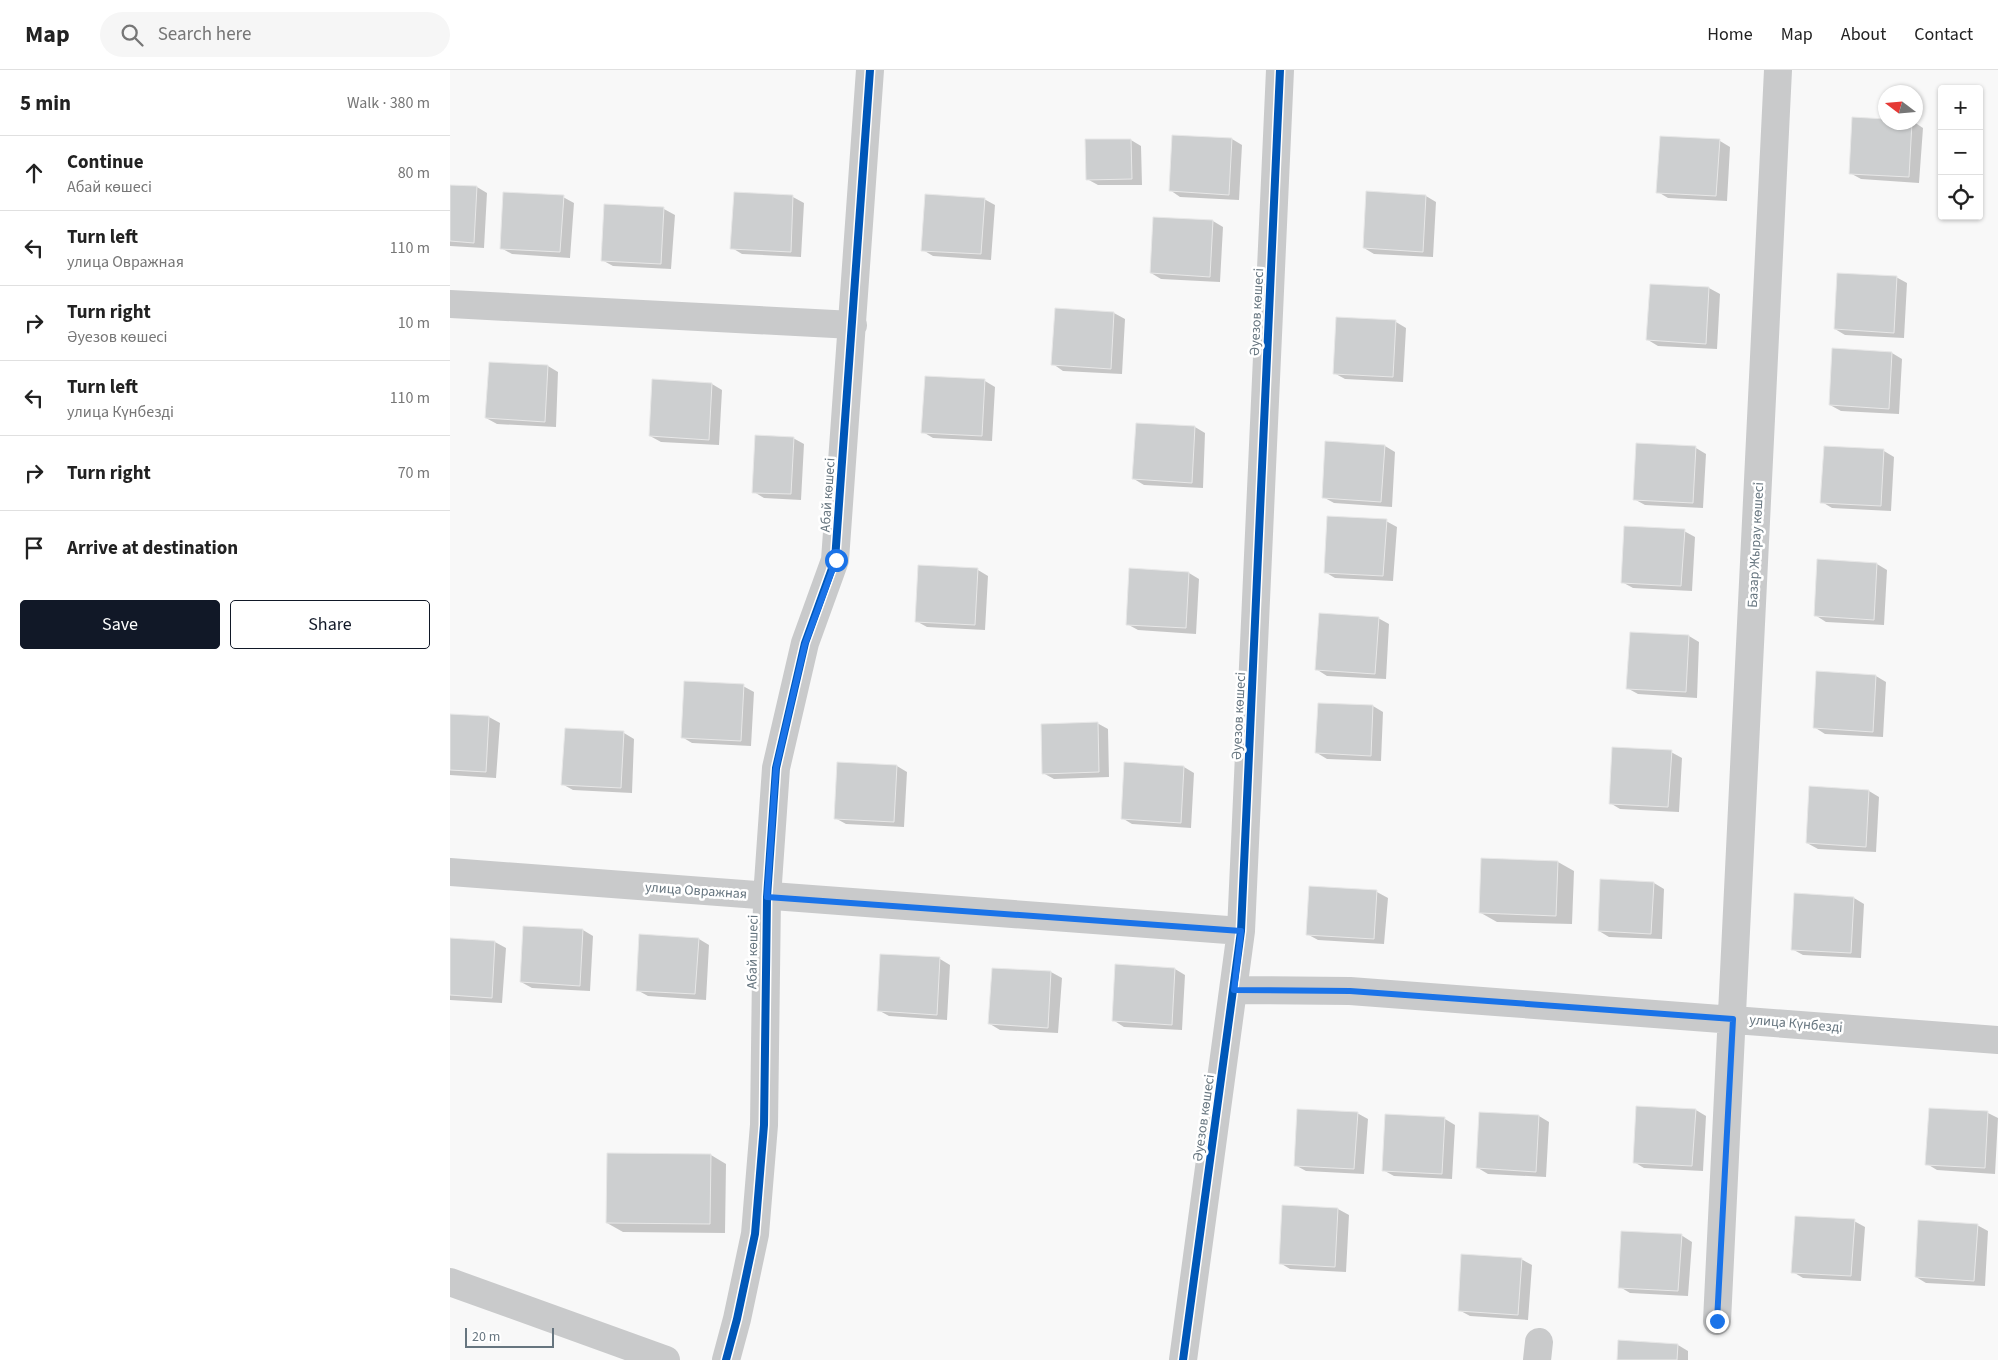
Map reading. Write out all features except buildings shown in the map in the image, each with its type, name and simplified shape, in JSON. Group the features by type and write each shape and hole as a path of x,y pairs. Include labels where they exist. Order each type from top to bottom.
{"street":[{"name":"Абай көшесі","path":"726,1360 737,1319 755,1234 764,1125 767,897 776,768 805,644 836,560 870,70"},
{"name":"Әуезов көшесі","path":"1183,1360 1241,931 1280,70"},
{"name":"Базар Жырау көшесі","path":"1717,1321 1778,70"},
{"path":"450,304 852,325"},
{"name":"улица Овражная","path":"450,872 1241,931"},
{"name":"улица Күнбезді","path":"1234,990 1350,991 1998,1040"},
{"path":"450,1282 666,1360"}],"cycle path":[{"path":"726,1360 737,1319 755,1234 764,1125 767,897 776,768 805,643 835,560 870,70"},
{"path":"1183,1360 1241,931 1280,70"}],"route":[{"path":"836,560 805,644 776,768 767,897 1241,931 1234,990 1350,991 1733,1019 1717,1321"}]}
